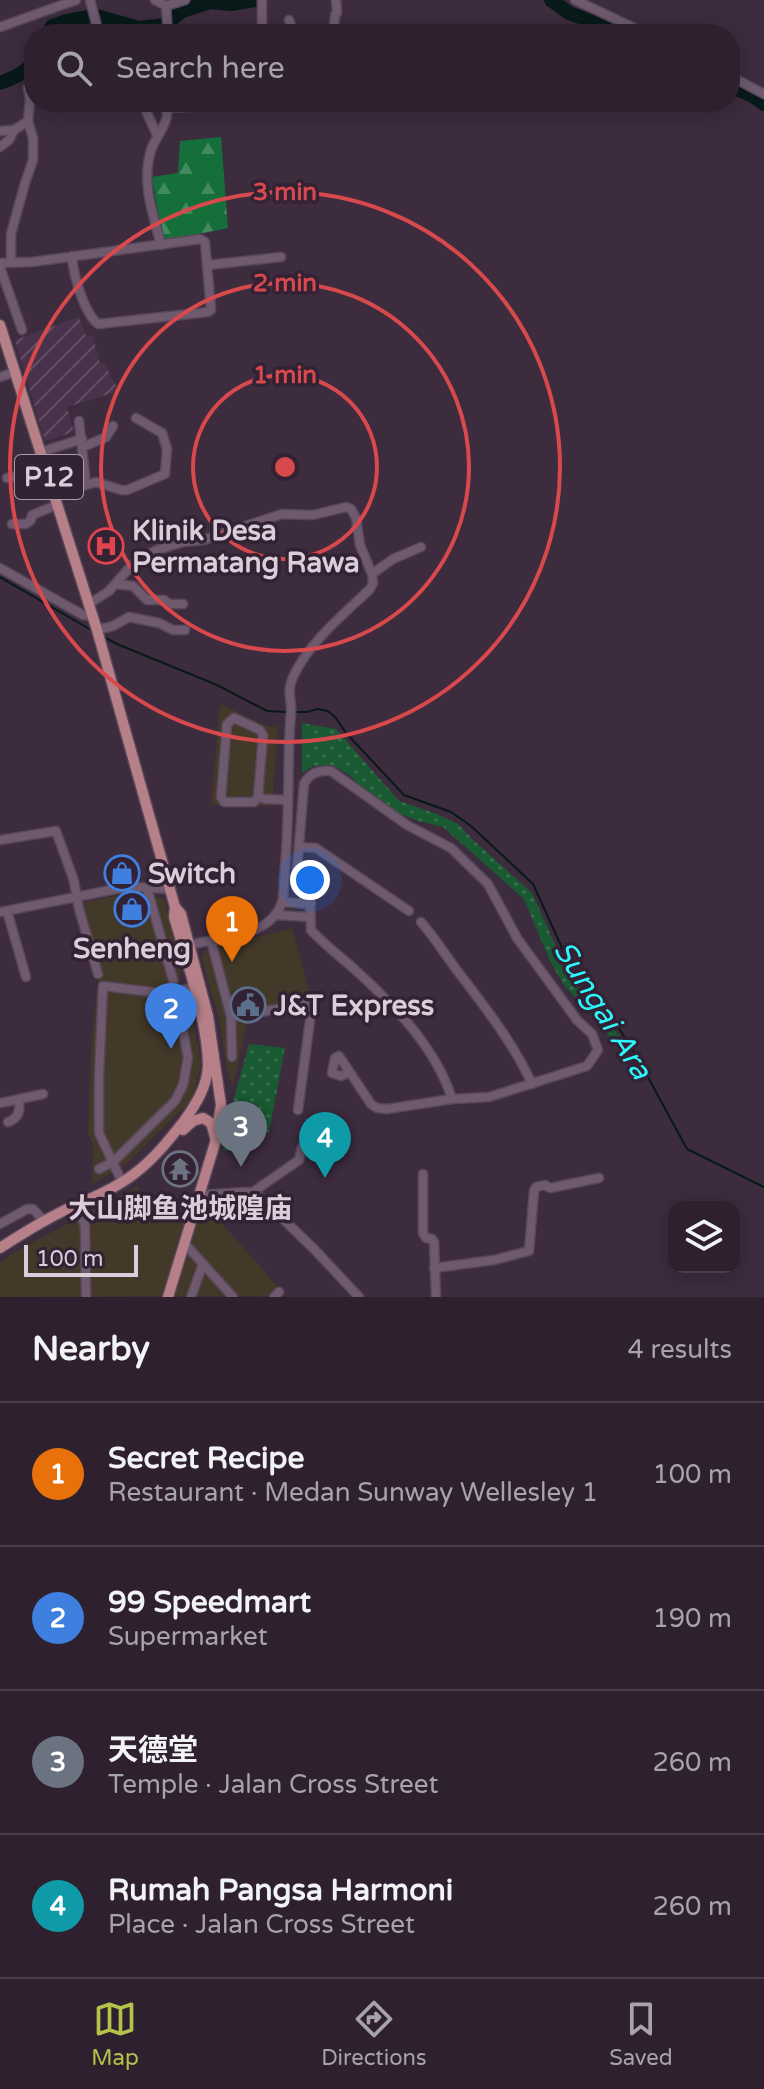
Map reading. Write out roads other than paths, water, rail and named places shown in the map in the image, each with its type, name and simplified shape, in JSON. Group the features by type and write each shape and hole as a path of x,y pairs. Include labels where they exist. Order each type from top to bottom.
{"main road":[{"name":"P12","path":"0,325 103,649 208,1016 221,1105 215,1143 168,1297"},
{"name":"P12","path":"173,1137 203,1088 208,1070 190,954"},
{"path":"203,1088 205,1096 212,1097 218,1083"},
{"path":"0,1248 44,1221 122,1182 193,1121 203,1118 209,1121 215,1143"}],"street":[{"path":"0,27 52,3 76,0"},
{"path":"155,0 166,10 167,24"},
{"path":"166,10 185,0"},
{"path":"334,24 336,0"},
{"path":"575,0 626,24"},
{"path":"261,24 263,3"},
{"path":"289,20 290,24"},
{"path":"740,81 764,94"},
{"path":"11,261 11,234 33,160 29,112"},
{"path":"147,112 157,135"},
{"path":"161,245 147,190 148,163 157,135 165,123 166,112"},
{"path":"0,131 14,130 28,121"},
{"path":"0,147 9,140 14,130"},
{"path":"22,330 0,265 11,261 32,262 76,255 200,239 205,242 212,307 208,312 98,324 89,315 76,278 76,255"},
{"path":"208,265 281,257"},
{"path":"0,377 15,372"},
{"path":"12,524 26,524 32,515 84,485 96,482 127,490 165,474 167,449 162,433 136,418"},
{"path":"79,421 84,485"},
{"path":"41,452 106,437 113,426"},
{"path":"7,478 47,471"},
{"path":"89,604 116,584 143,557 183,542 203,540 282,514 313,515 346,507 356,518 360,545 373,583 317,640 294,674 288,692 291,708 282,902 275,915 251,933 211,940 190,954"},
{"path":"372,574 393,559 421,547"},
{"path":"0,568 83,615 93,616"},
{"path":"116,584 133,586 147,600 183,604"},
{"path":"97,630 129,617 159,623 173,630 185,630"},
{"path":"234,718 260,730 263,735 258,797 254,802 224,802 221,797 227,724 234,718"},
{"path":"349,1072 371,1104 387,1109 489,1097 587,1066 598,1050 592,1034 577,1020 517,938 488,884 451,848 407,825 331,771 320,770 308,776 304,784 296,881 309,897 311,930 378,992 417,1037 445,1079 452,1099"},
{"path":"258,797 288,800"},
{"path":"0,840 56,831 74,881 98,974"},
{"path":"299,847 316,848 409,911"},
{"path":"147,888 173,980"},
{"path":"26,977 4,912 116,889 170,889"},
{"path":"282,902 311,904"},
{"path":"275,915 309,917"},
{"path":"421,922 477,997 524,1066 532,1084"},
{"path":"190,954 211,940"},
{"path":"211,940 231,1017 232,1057"},
{"path":"122,1182 99,1133 103,986 168,994 193,987"},
{"path":"99,1169 113,1162 175,1101 183,1085 188,1058 176,993"},
{"path":"231,1017 283,1008 307,1000 311,1013 298,1110"},
{"path":"0,1103 43,1094"},
{"path":"8,1122 14,1120 20,1110 19,1100"},
{"path":"253,1192 299,1160 302,1147"},
{"path":"423,1174 423,1233 434,1242 436,1297"},
{"path":"434,1268 494,1260 529,1251 536,1187 545,1185 550,1188 599,1178"},
{"path":"200,1195 253,1192 259,1195 359,1297"},
{"path":"77,1205 85,1226 86,1297"},
{"path":"0,1224 27,1209 33,1209 44,1221"},
{"path":"185,1244 233,1297"},
{"path":"191,1297 203,1264"}],"waterway":[{"path":"166,24 182,11 210,2 231,4 256,0"},
{"path":"551,0 569,13 599,24"},
{"path":"58,24 91,16 125,24"},
{"path":"0,83 24,71"},
{"path":"740,90 764,104"},
{"name":"Sungai Ara","path":"0,577 93,631"},
{"name":"Sungai Ara","path":"102,636 217,685 267,711 287,712"},
{"name":"Sungai Ara","path":"294,712 328,711 404,795 451,812 471,826 533,884 573,972 602,1001 637,1057 687,1149 764,1187"}],"place":[{"name":"Klinik Desa Permatang Rawa","path":"106,546"},
{"name":"Switch","path":"122,873"},
{"name":"Senheng","path":"132,909"},
{"name":"Secret Recipe","path":"232,962"},
{"name":"J&T Express","path":"248,1005"},
{"name":"99 Speedmart","path":"171,1049"},
{"name":"天德堂","path":"241,1167"},
{"name":"大山脚鱼池城隍庙","path":"180,1169"},
{"name":"Rumah Pangsa Harmoni","path":"325,1178"}]}
